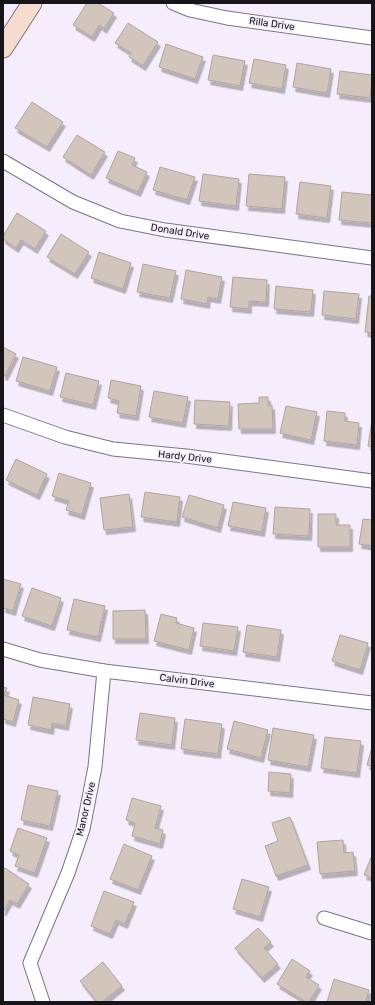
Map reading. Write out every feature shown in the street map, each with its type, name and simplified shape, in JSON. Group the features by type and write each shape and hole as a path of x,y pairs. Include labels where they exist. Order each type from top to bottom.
{"street":[{"path":"3,48 32,3"},
{"name":"Rilla Drive","path":"173,3 190,10 228,18 372,38"},
{"name":"Donald Drive","path":"3,161 72,202 120,221 165,230 372,258"},
{"name":"Hardy Drive","path":"3,415 65,437 113,449 186,456 372,481"},
{"name":"Calvin Drive","path":"3,649 40,660 104,670 372,703"},
{"name":"Manor Drive","path":"43,1002 30,963 68,873 83,829 95,767 104,670"},
{"path":"324,918 372,933"}],"building":[{"path":"87,3 98,3 114,13 104,29 99,25 92,37 73,25"},
{"path":"128,23 158,42 143,66 129,57 131,53 115,43"},
{"path":"166,44 203,57 195,79 159,67"},
{"path":"213,55 245,61 240,86 208,80"},
{"path":"254,59 286,65 282,89 249,83"},
{"path":"297,63 331,69 327,93 293,87"},
{"path":"340,71 372,75 370,98 337,94"},
{"path":"32,102 63,122 47,147 15,128"},
{"path":"77,135 105,152 91,175 63,157"},
{"path":"118,151 135,158 132,165 147,172 138,192 106,178"},
{"path":"160,167 195,177 187,200 153,190"},
{"path":"203,174 239,179 236,206 199,201"},
{"path":"249,174 285,177 282,209 246,206"},
{"path":"300,182 331,186 327,218 296,214"},
{"path":"342,192 372,195 372,223 339,220"},
{"path":"17,213 46,231 35,249 21,240 16,248 3,239 3,236"},
{"path":"61,234 89,252 75,274 47,257"},
{"path":"99,252 131,263 123,289 91,278"},
{"path":"143,264 176,271 170,298 137,292"},
{"path":"186,270 222,277 218,299 208,297 207,304 181,299"},
{"path":"233,277 267,280 266,302 249,301 249,309 230,307"},
{"path":"276,286 313,290 311,312 274,309"},
{"path":"324,291 359,294 356,319 322,315"},
{"path":"369,296 372,296 372,333 365,332"},
{"path":"3,347 16,354 5,376 3,375"},
{"path":"23,357 57,367 50,391 16,381"},
{"path":"66,373 99,381 93,405 60,397"},
{"path":"111,380 141,386 136,416 117,413 119,401 108,398"},
{"path":"154,391 188,397 183,423 149,417"},
{"path":"259,397 268,397 268,406 272,405 273,429 239,429 238,404 259,403"},
{"path":"195,400 230,402 229,426 194,424"},
{"path":"286,406 317,412 311,440 280,433"},
{"path":"327,411 345,413 345,421 359,423 357,445 324,441"},
{"path":"372,420 372,447 368,446"},
{"path":"16,459 47,474 37,495 6,480"},
{"path":"59,473 91,483 82,515 66,510 69,501 52,496"},
{"path":"145,492 180,497 177,522 141,517"},
{"path":"129,494 133,527 104,530 100,498"},
{"path":"189,495 224,505 218,528 182,517"},
{"path":"233,502 266,508 262,532 228,526"},
{"path":"275,507 310,509 309,536 273,534"},
{"path":"318,514 336,514 336,525 350,525 350,547 318,547"},
{"path":"363,519 372,520 372,546 359,544"},
{"path":"3,579 21,584 13,611 3,608"},
{"path":"32,588 61,598 52,626 22,616"},
{"path":"74,599 105,606 98,637 67,630"},
{"path":"145,610 146,639 113,639 113,611"},
{"path":"161,614 177,618 176,623 194,628 189,650 154,641"},
{"path":"203,623 238,627 234,651 200,646"},
{"path":"247,625 281,630 277,657 243,652"},
{"path":"340,635 368,643 360,670 332,661"},
{"path":"3,687 7,688 4,695 19,700 13,722 3,719"},
{"path":"33,697 70,704 66,726 52,723 51,730 28,725"},
{"path":"140,713 175,718 172,745 136,740"},
{"path":"185,719 222,724 218,754 181,749"},
{"path":"234,721 268,730 261,758 227,749"},
{"path":"273,728 314,735 308,767 268,760"},
{"path":"325,737 361,741 357,773 321,768"},
{"path":"372,747 372,766 367,765"},
{"path":"269,772 291,774 290,793 268,791"},
{"path":"28,785 58,791 50,826 21,820"},
{"path":"132,798 161,806 155,828 163,830 160,844 132,836 135,823 126,820"},
{"path":"290,817 308,865 276,876 265,846 278,841 272,823"},
{"path":"18,828 47,838 35,873 15,866 19,855 10,851"},
{"path":"343,840 344,853 353,852 355,871 320,874 317,842"},
{"path":"124,844 152,856 138,890 110,879"},
{"path":"372,855 372,878 364,875"},
{"path":"5,868 29,884 17,904 10,900 3,912 3,871"},
{"path":"242,879 269,887 260,917 233,909"},
{"path":"104,891 134,902 125,924 116,920 110,934 91,926"},
{"path":"258,928 271,942 264,948 278,964 262,978 235,948"},
{"path":"292,959 310,971 306,977 319,985 309,1002 306,1002 277,984"},
{"path":"103,962 122,986 102,1002 97,1002 80,981"},
{"path":"334,979 369,990 366,1002 327,1002"}]}
